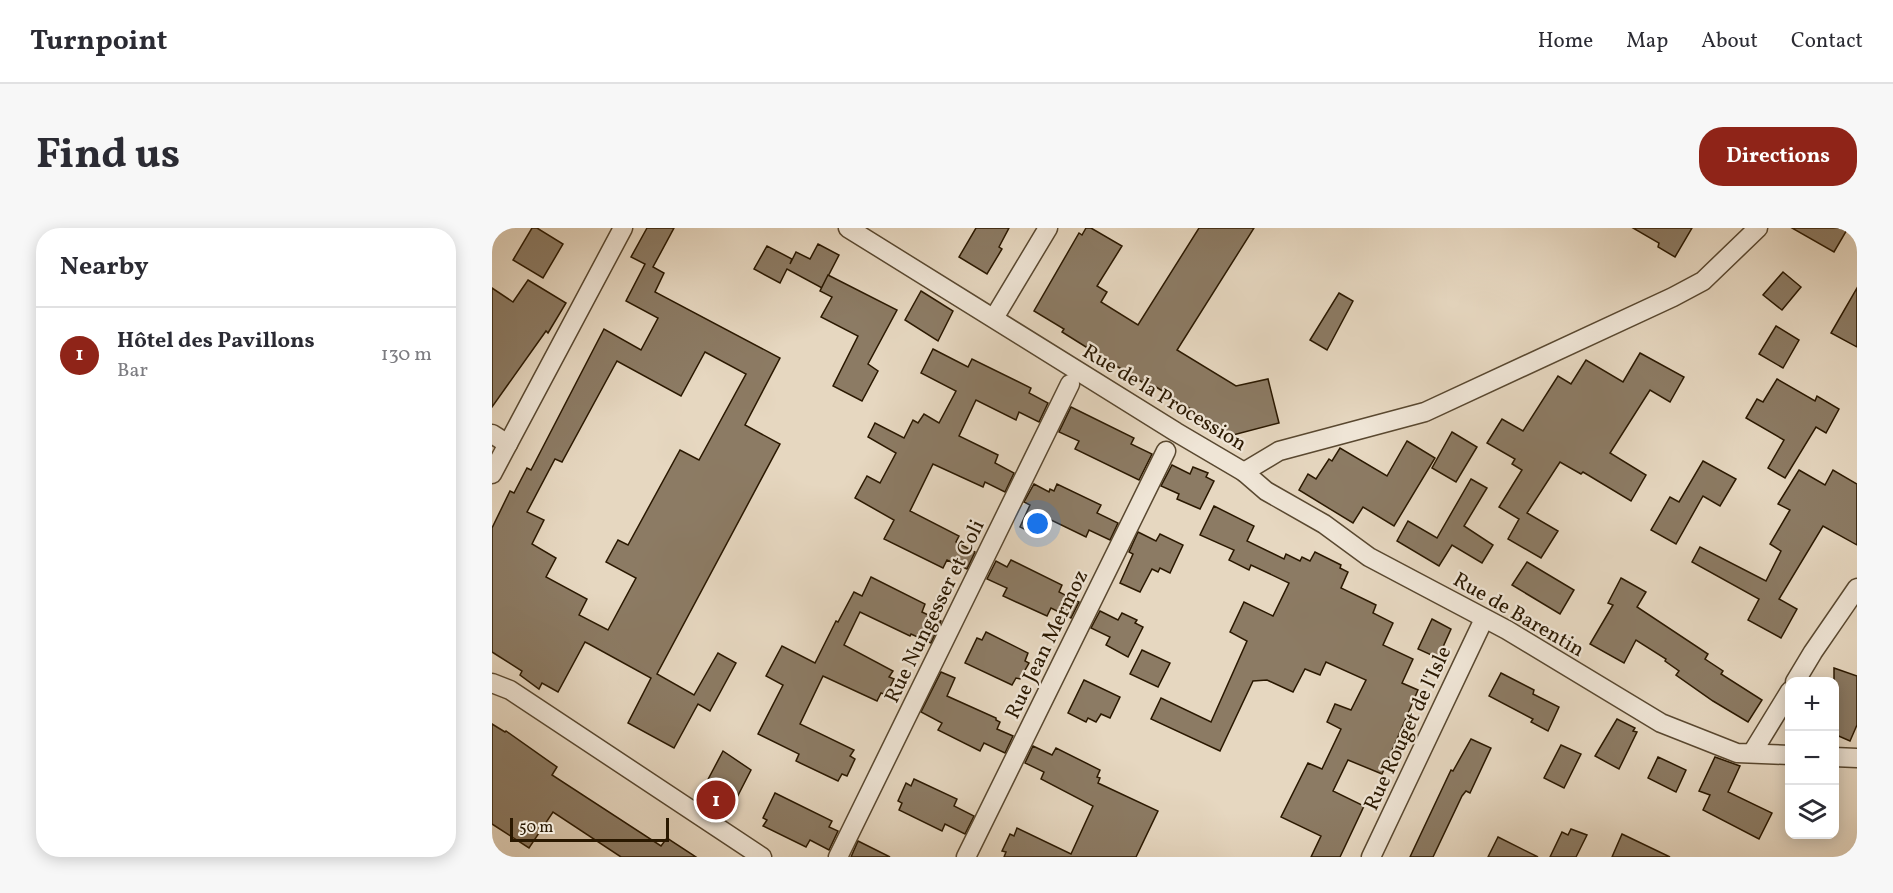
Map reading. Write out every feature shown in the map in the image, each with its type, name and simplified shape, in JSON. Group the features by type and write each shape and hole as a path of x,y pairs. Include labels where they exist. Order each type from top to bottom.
{"street":[{"path":"492,474 623,228"},
{"name":"Rue de la Procession","path":"848,228 994,318 1074,378 1176,432 1244,472 1279,451 1425,412 1673,297 1703,281 1758,228"},
{"path":"994,318 1048,228"},
{"name":"Rue Nungesser et Coli","path":"838,857 1074,378"},
{"path":"492,434 508,444"},
{"name":"Rue Jean Mermoz","path":"966,857 1166,452"},
{"name":"Rue de Barentin","path":"1244,472 1266,491 1324,524 1369,557 1484,619 1661,723 1737,753 1785,755"},
{"path":"1797,677 1857,588"},
{"name":"Rue Rouget de l'Isle","path":"1371,857 1484,619"},
{"path":"492,682 510,690 762,857"},
{"path":"1752,753 1785,699"},
{"path":"1839,757 1857,758"}],"building":[{"path":"532,228 537,228 563,244 543,278 513,260"},
{"path":"647,228 674,228 653,267 664,273 655,292 780,358 745,425 780,444 657,674 694,695 718,653 736,663 710,711 698,704 674,748 628,723 651,678 589,644 585,642 558,692 542,683 539,689 520,675 522,671 492,652 492,528 510,491 514,493 527,468 531,470 604,329 641,350 658,318 626,301 645,264 631,257","holes":["705,352 746,374 699,460 680,450 628,545 618,540 606,562 636,578 608,630 579,615 587,599 546,577 556,558 532,544 544,520 527,512 555,459 562,462 617,361 681,396"]},
{"path":"976,228 1009,228 999,247 1002,249 987,274 959,257"},
{"path":"1086,228 1091,228 1122,246 1097,286 1107,292 1101,302 1138,325 1199,228 1254,228 1177,350 1236,386 1268,379 1279,423 1233,435 1220,432 1195,416 1197,413 1153,385 1150,387 1062,332 1064,329 1034,311 1079,233 1082,235"},
{"path":"1633,228 1692,228 1675,257 1658,247 1659,243"},
{"path":"1792,228 1848,228 1834,252"},
{"path":"818,244 839,255 822,288 787,269 780,283 754,269 767,246 792,259 790,264 796,252 810,259"},
{"path":"1783,272 1801,287 1782,310 1763,295"},
{"path":"828,275 897,310 868,364 878,371 862,401 833,386 858,336 821,317 832,297 820,291"},
{"path":"528,280 566,303 548,333 546,331 492,407 492,288 513,302"},
{"path":"1857,288 1857,347 1831,333"},
{"path":"921,291 953,311 938,341 905,320"},
{"path":"1339,293 1353,301 1327,350 1310,340"},
{"path":"1776,326 1799,340 1783,368 1759,354"},
{"path":"933,349 968,367 972,359 1031,388 1029,393 1048,403 1039,422 1019,412 1016,420 976,400 959,436 998,455 995,463 1014,473 1005,492 985,482 983,487 933,464 910,511 959,536 956,542 975,552 967,569 947,560 943,568 884,539 894,520 855,498 867,476 880,483 896,453 868,437 875,423 904,438 913,420 918,423 924,414 939,423 956,391 921,373"},
{"path":"1640,353 1684,377 1670,402 1650,390 1610,453 1646,475 1631,501 1583,472 1581,474 1560,462 1527,513 1558,531 1541,558 1508,539 1519,519 1499,507 1522,470 1512,464 1515,459 1487,443 1502,419 1523,431 1558,376 1571,384 1586,360 1623,382"},
{"path":"1777,379 1815,401 1817,396 1839,409 1826,433 1816,427 1785,478 1768,468 1784,440 1746,418 1757,399 1763,402"},
{"path":"1071,407 1134,438 1131,444 1152,454 1139,480 1075,449 1079,441 1059,432"},
{"path":"1452,432 1477,447 1456,482 1432,468"},
{"path":"1407,441 1435,458 1394,526 1363,507 1353,523 1299,490 1308,474 1316,479 1329,459 1332,461 1340,448 1387,476"},
{"path":"1703,461 1736,479 1720,506 1703,496 1676,544 1651,530 1670,497 1679,502"},
{"path":"1172,465 1190,474 1193,467 1208,473 1206,477 1214,481 1200,509 1177,499 1179,494 1161,486"},
{"path":"1799,470 1825,485 1833,470 1857,484 1857,545 1823,526 1779,599 1797,609 1781,638 1748,620 1759,599 1692,562 1700,547 1766,581 1781,551 1770,544 1790,510 1778,504"},
{"path":"1471,479 1487,488 1464,526 1493,545 1482,563 1452,545 1439,566 1397,541 1408,521 1437,538"},
{"path":"1034,484 1049,492 1050,489 1054,491 1057,484 1101,505 1097,513 1118,523 1110,540 1089,530 1086,537 1045,517 1036,535 1020,527 1030,505 1024,502"},
{"path":"1214,506 1254,526 1247,541 1284,559 1286,554 1300,561 1302,557 1310,561 1315,552 1341,565 1340,568 1348,572 1341,588 1376,605 1373,613 1393,623 1383,645 1413,659 1402,683 1418,690 1382,774 1348,760 1333,791 1364,806 1340,857 1311,857 1321,836 1281,817 1308,763 1322,769 1341,729 1327,722 1335,704 1351,710 1366,680 1326,662 1320,675 1305,669 1293,692 1267,680 1253,681 1220,751 1151,719 1161,698 1211,722 1247,641 1230,632 1244,602 1273,616 1289,583 1251,565 1249,570 1229,560 1234,550 1200,535"},
{"path":"1138,532 1156,541 1160,534 1183,545 1170,573 1160,568 1158,572 1152,569 1140,592 1120,583 1133,554 1129,552"},
{"path":"1011,560 1062,585 1059,592 1079,602 1071,618 1051,608 1047,616 1003,596 1007,588 987,579 996,561 1007,567"},
{"path":"1527,562 1574,590 1560,614 1512,585"},
{"path":"871,577 925,604 922,612 941,621 931,643 911,634 910,636 860,612 844,645 893,671 889,677 894,679 886,695 881,693 877,701 823,676 800,724 854,750 850,756 855,759 847,776 842,774 838,781 796,761 799,754 758,734 783,685 766,676 782,646 815,663 836,621 838,622 854,592 862,596"},
{"path":"1621,578 1646,592 1637,607 1708,654 1705,659 1723,671 1721,674 1762,700 1748,722 1676,675 1679,671 1665,661 1666,659 1636,640 1624,663 1590,644 1613,605 1608,603"},
{"path":"1100,611 1118,620 1122,613 1137,620 1135,623 1143,627 1128,657 1106,645 1110,637 1091,628"},
{"path":"1432,619 1451,629 1438,658 1418,649"},
{"path":"986,632 1028,653 1025,661 1029,663 1020,679 1016,678 1012,685 965,663 977,638 982,640"},
{"path":"1142,650 1170,663 1158,687 1130,674"},
{"path":"1834,668 1857,676 1857,725 1850,741 1839,736 1839,677 1834,677"},
{"path":"941,672 955,678 947,696 996,718 1000,722 997,729 1013,736 1005,753 984,743 980,751 938,730 942,723 921,712"},
{"path":"1501,673 1534,690 1533,694 1559,707 1548,731 1531,722 1533,719 1489,696"},
{"path":"1084,680 1120,697 1110,718 1101,714 1096,722 1088,718 1086,722 1068,713"},
{"path":"1617,719 1635,728 1633,731 1637,732 1619,769 1595,756"},
{"path":"492,724 506,731 557,767 552,775 661,846 667,838 696,857 621,857 553,812 529,848 492,824"},
{"path":"1471,739 1491,748 1470,793 1466,791 1462,796 1433,857 1410,857 1451,770 1453,771"},
{"path":"1561,745 1581,754 1564,788 1544,778"},
{"path":"1033,746 1052,755 1056,748 1100,770 1097,777 1100,778 1098,783 1158,811 1136,857 1004,857 1006,852 1002,851 1010,834 1014,836 1017,828 1071,854 1093,806 1041,779 1044,772 1025,763"},
{"path":"723,751 751,770 731,809 727,812 701,796"},
{"path":"1658,757 1686,770 1676,792 1648,778"},
{"path":"1715,757 1740,766 1728,792 1772,813 1759,839 1703,810 1710,795 1699,791"},
{"path":"914,779 957,799 954,806 974,816 965,834 945,824 942,831 899,810 902,803 898,801 906,783 911,786"},
{"path":"775,793 832,821 829,827 838,831 829,850 810,840 806,847 763,826 767,820 763,818"},
{"path":"1571,829 1587,835 1576,857 1550,857 1562,832 1568,835"},
{"path":"1622,834 1670,857 1612,857"},
{"path":"1498,837 1538,857 1488,857"},
{"path":"858,841 890,857 851,857"}],"place":[{"name":"Hôtel des Pavillons","path":"716,800"}]}
